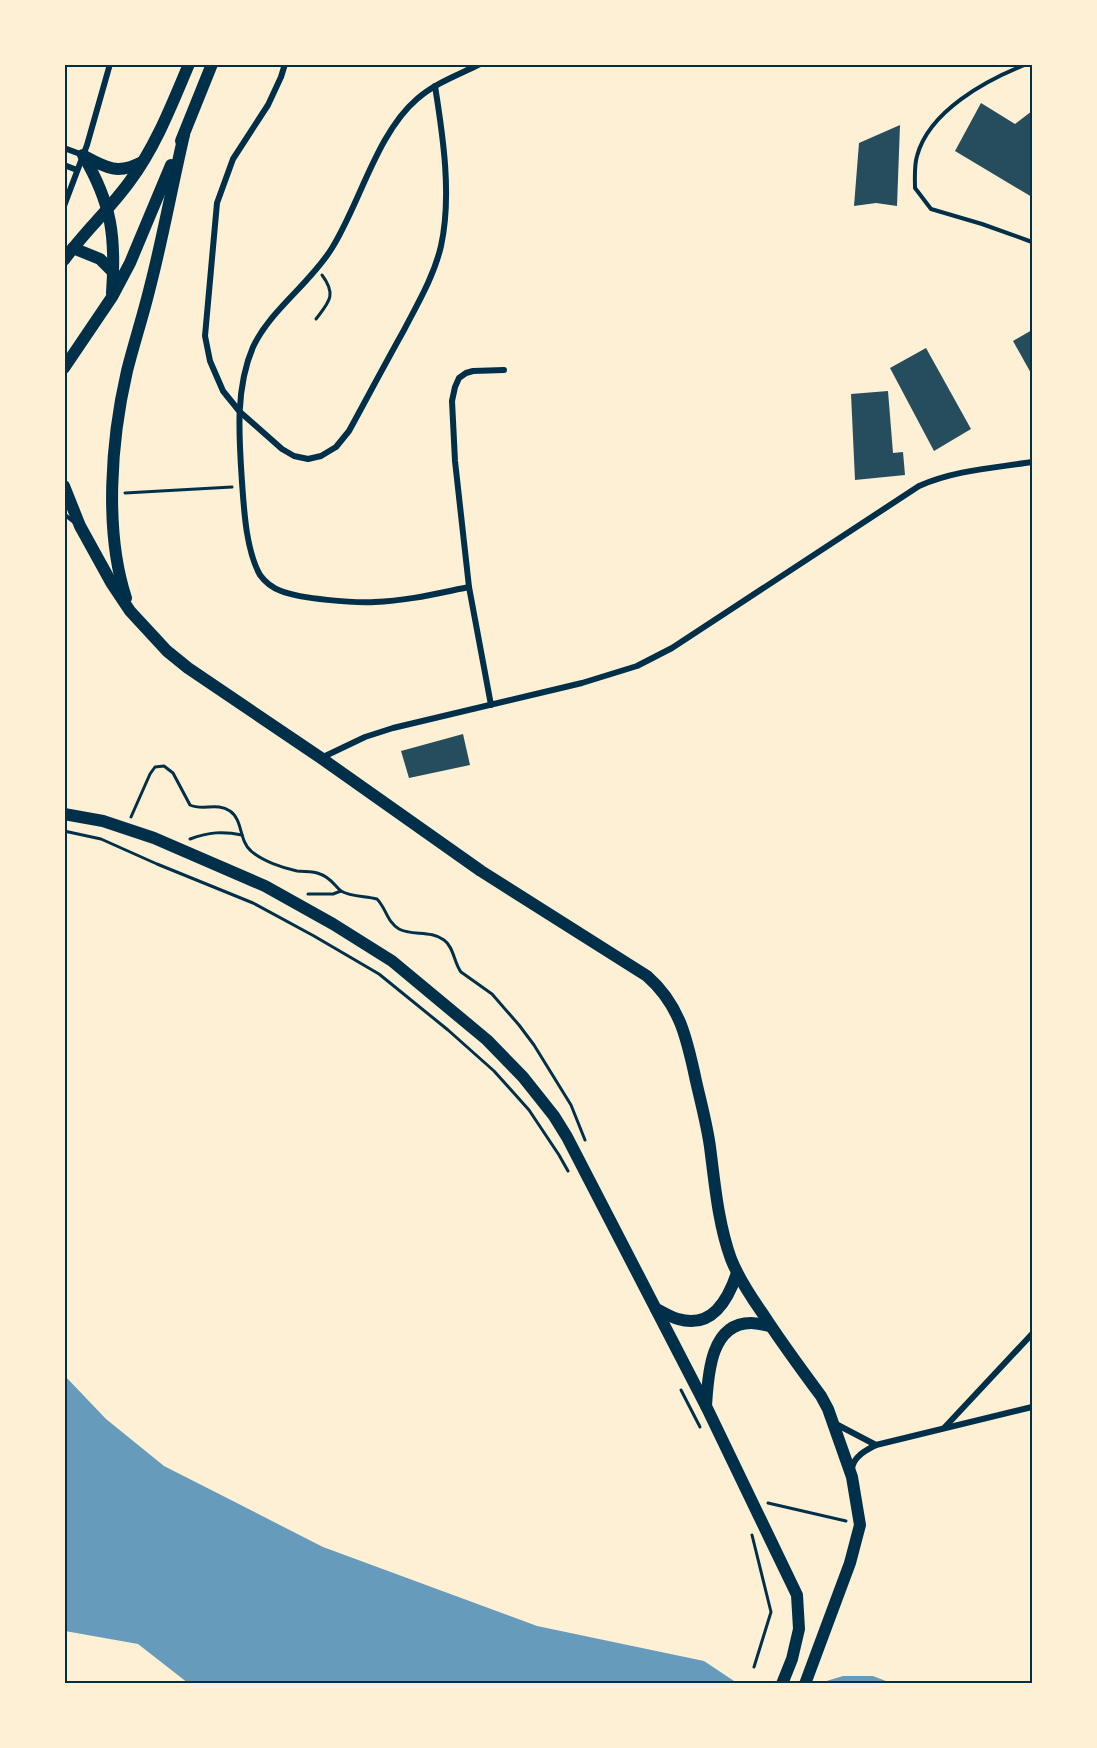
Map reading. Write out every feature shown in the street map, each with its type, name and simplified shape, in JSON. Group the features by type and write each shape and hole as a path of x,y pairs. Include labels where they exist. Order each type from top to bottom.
{"main road":[{"path":"64,260 144,161 189,64"},
{"path":"64,368 112,297 130,263 212,64"},
{"path":"130,611 118,571 113,527 115,446 127,372 150,287 184,135"},
{"path":"83,155 114,170 124,170 144,161"},
{"path":"83,155 95,176 108,208 114,273 112,297"},
{"path":"73,248 100,259 114,273"},
{"path":"64,486 80,526 103,568 130,611 167,651 188,668 481,871 647,976 660,987 671,1002 682,1023 689,1050 710,1144 719,1217 737,1274 770,1326 821,1396 833,1422 852,1477 860,1525 850,1563 805,1683"},
{"path":"64,813 103,821 154,838 265,886 333,924 392,961 487,1040 523,1077 554,1116 567,1137 706,1406 797,1594 799,1629 792,1659 782,1683"},
{"path":"656,1309 677,1319 699,1320 719,1309 737,1274"},
{"path":"706,1406 711,1365 720,1340 728,1331 739,1325 751,1323 770,1326"}],"street":[{"path":"64,206 83,155 110,64"},
{"path":"285,64 268,105 233,159 217,203 205,336 215,377 240,412 282,449 294,456 308,459 321,456 336,447 349,431 431,278 441,247 445,222 441,123 435,86"},
{"path":"469,587 374,602 296,596 268,584 260,575 249,540 239,431 241,395 248,362 260,333 317,269 340,235 382,146 396,122 406,109 435,86 480,64"},
{"path":"64,148 83,155"},
{"path":"64,165 77,170"},
{"path":"491,705 469,587 455,461 452,401 459,378 465,373 504,370"},
{"path":"321,758 365,737 393,728 582,683 637,666 672,648 919,486 957,473 1032,462"},
{"path":"945,1427 1032,1334"},
{"path":"852,1477 852,1464 856,1458 876,1445 1032,1407"},
{"path":"833,1422 876,1445"}],"lane":[{"path":"1027,64 998,75 945,111 926,135 916,156 915,188 931,209 1032,242"},
{"path":"64,514 80,526"}],"path":[{"path":"316,319 327,305 331,292 329,284 317,269"},
{"path":"114,494 243,486"},
{"path":"122,814 131,817 150,774 155,767 164,766 173,773 190,805 202,808 221,807 229,810 235,816 246,847 253,853 298,871 317,872 327,876 341,891 377,899 386,910 388,919 399,929 444,940 451,948 461,972 492,994 534,1045 571,1105 586,1145 572,1125"},
{"path":"64,831 101,839 252,903 379,974 494,1071 529,1110 560,1155 570,1175"},
{"path":"199,843 190,839 213,832 242,835"},
{"path":"310,900 300,894 333,894 341,891"},
{"path":"681,1390 702,1431"},
{"path":"751,1499 860,1525"},
{"path":"751,1532 771,1612 754,1667"}],"water":[{"path":"64,1375 106,1419 164,1466 323,1547 537,1626 704,1661 737,1683 188,1683 138,1644 65,1631"},
{"path":"843,1676 873,1676 891,1683 820,1683"}],"building":[{"path":"981,103 1015,124 1032,111 1032,197 955,151"},
{"path":"900,125 897,206 876,203 854,206 859,143"},
{"path":"1032,330 1032,375 1013,341"},
{"path":"926,348 971,429 934,451 890,368"},
{"path":"888,391 893,453 903,452 905,475 855,480 851,394"},
{"path":"463,734 470,765 409,778 401,751"}]}
